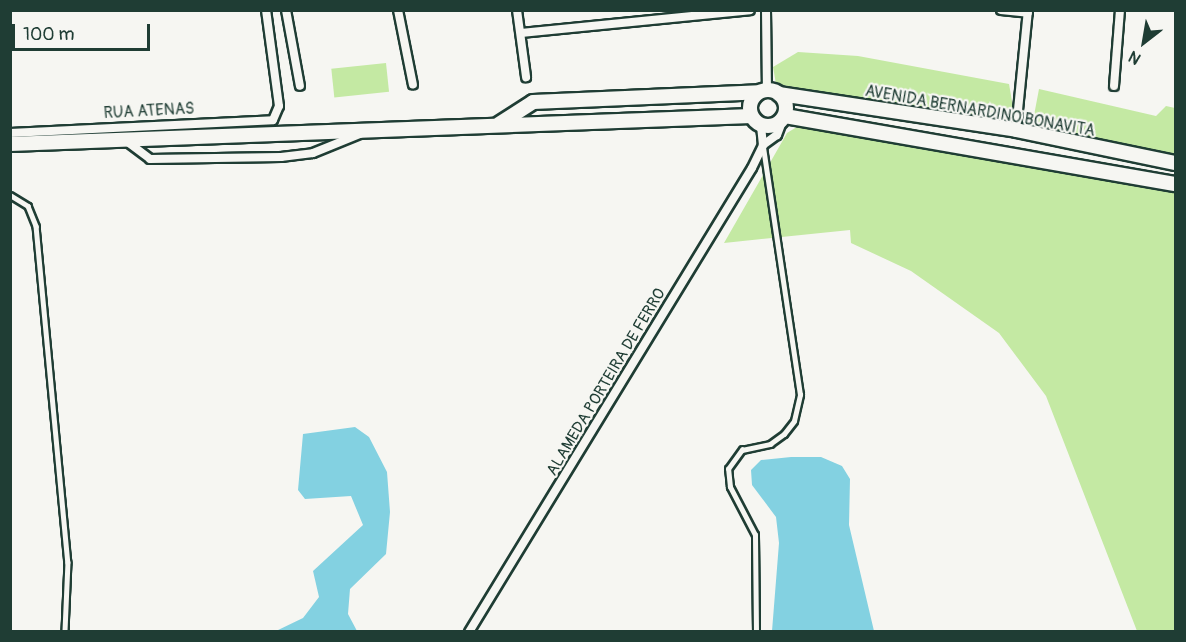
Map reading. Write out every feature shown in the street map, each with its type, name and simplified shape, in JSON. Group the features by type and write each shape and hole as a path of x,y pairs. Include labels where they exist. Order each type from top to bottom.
{"main road":[{"name":"AVENIDA BERNARDINO BONAVITA","path":"499,124 533,102 652,95 768,92 1016,130 1176,163"},
{"path":"756,121 750,102 768,92 784,118"},
{"path":"652,95 653,121"},
{"path":"10,144 499,124 756,121 784,118 1176,184"}],"street":[{"name":"RUA ATENAS","path":"10,133 273,120 279,106 266,10"},
{"path":"286,10 300,86"},
{"path":"398,10 413,85"},
{"path":"517,10 526,77"},
{"path":"766,10 768,92"},
{"path":"1001,10 1028,12 1016,130"},
{"path":"1114,86 1120,10"},
{"path":"521,33 750,12"},
{"name":"ALAMEDA PORTEIRA DE FERRO","path":"470,632 763,145 777,135 784,118"},
{"path":"756,121 763,145"},
{"path":"125,140 150,159 281,157 313,153 368,130"}],"lane":[{"path":"756,632 755,535 730,487 728,469 742,450 770,444 784,434 794,421 800,395 763,145"},
{"path":"10,195 28,206 36,226 68,562 65,632"}],"green space":[{"path":"798,52 858,56 1009,84 1013,107 995,121 776,84 773,67"},
{"path":"386,63 389,92 334,98 331,69"},
{"path":"1039,89 1156,116 1166,106 1175,108 1175,155 1032,126"},
{"path":"800,125 1175,193 1175,631 1137,631 1046,396 999,333 911,271 851,243 850,230 724,243 787,133"}],"water":[{"path":"355,427 369,437 387,472 390,512 386,554 350,589 348,614 357,631 276,631 303,618 319,597 313,571 363,525 351,496 305,499 298,490 303,434"},
{"path":"821,457 842,466 850,479 849,525 874,631 772,631 779,543 776,517 752,485 751,470 761,460"}]}
